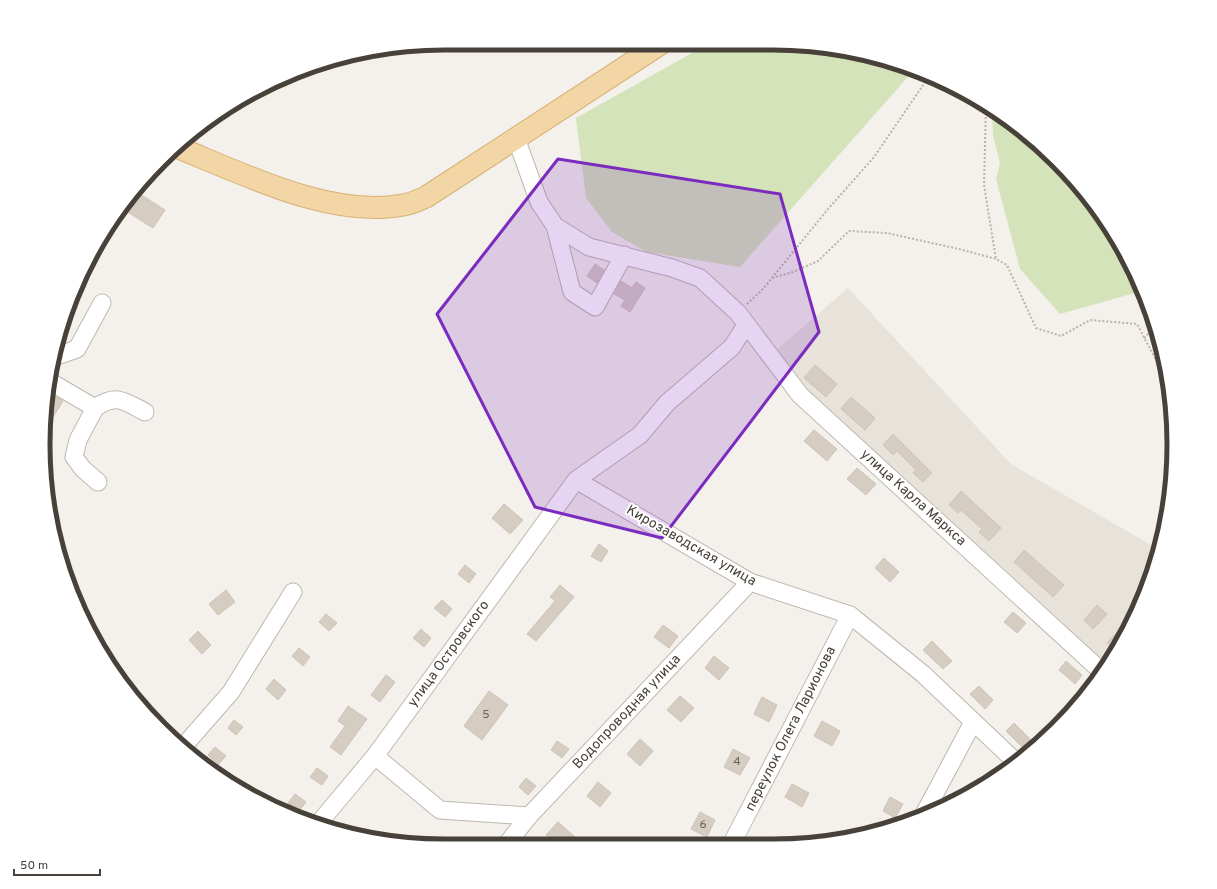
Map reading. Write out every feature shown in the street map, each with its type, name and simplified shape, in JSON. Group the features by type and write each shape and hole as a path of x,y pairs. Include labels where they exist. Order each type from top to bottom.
{"main road":[{"path":"183,149 256,179 337,204 367,208 403,205 426,197 651,50"}],"street":[{"path":"516,138 539,202 555,226 572,292 595,308 624,255"},
{"name":"улица Карла Маркса","path":"555,226 589,247 624,255 700,278 742,319 800,395 1098,668"},
{"path":"61,355 77,349 102,303"},
{"name":"улица Островского","path":"322,819 375,756 576,480 640,435 667,402 732,347 742,319"},
{"path":"55,384 95,408"},
{"path":"98,482 83,469 74,457 78,440 95,408 106,400 125,401 145,412"},
{"name":"Кирозаводская улица","path":"576,480 750,582 850,615 923,674 1012,758"},
{"name":"Водопроводная улица","path":"511,839 529,816 750,582"},
{"path":"186,743 231,692 292,592"},
{"name":"переулок Олега Ларионова","path":"734,839 850,615"},
{"path":"928,807 973,722"},
{"path":"375,756 440,810 529,816"}],"path":[{"path":"742,319 763,289 828,209 874,157 926,81"},
{"path":"986,112 984,185 996,259"},
{"path":"772,278 793,272 818,262 849,231 887,233 964,250 996,259 1007,265 1036,328 1061,336 1090,320 1137,324 1158,365"},
{"path":"1144,338 1150,332"}],"highlighted area":[{"path":"558,159 780,194 819,332 662,538 535,507 437,314"}],"shaded area":[{"path":"848,288 1011,464 1154,547 1137,595 1126,619 1102,663 813,398 773,353"}],"green space":[{"path":"697,50 772,50 824,53 875,63 910,75 740,267 647,252 612,232 586,198 576,118"},
{"path":"992,116 1033,148 1069,184 1101,225 1114,247 1136,293 1060,314 1020,269 996,179 1000,163 993,135"}],"building":[{"path":"140,194 165,210 153,228 127,211"},
{"path":"595,264 604,270 597,283 587,276"},
{"path":"621,281 632,288 636,282 645,288 630,312 621,306 625,300 614,294"},
{"path":"815,365 837,384 826,397 804,378"},
{"path":"53,395 63,401 51,421"},
{"path":"851,397 875,418 865,430 841,409"},
{"path":"814,430 837,449 827,461 804,441"},
{"path":"893,434 932,473 923,482 913,473 916,470 897,451 893,455 883,445"},
{"path":"857,468 876,484 866,495 847,479"},
{"path":"961,491 1001,528 989,541 979,532 982,529 961,510 958,513 949,505"},
{"path":"504,504 523,520 510,534 492,518"},
{"path":"599,544 608,551 601,562 591,556"},
{"path":"1024,550 1064,585 1053,597 1014,562"},
{"path":"884,558 899,572 890,582 875,568"},
{"path":"465,565 476,574 469,583 458,574"},
{"path":"560,585 574,597 536,641 527,634 555,601 550,597"},
{"path":"226,590 235,602 218,615 209,604"},
{"path":"442,600 452,609 445,617 434,608"},
{"path":"1097,605 1107,614 1093,629 1084,620"},
{"path":"1013,612 1026,623 1017,633 1004,622"},
{"path":"326,614 337,623 329,631 319,622"},
{"path":"663,625 678,636 669,648 654,637"},
{"path":"1122,627 1111,647 1107,643"},
{"path":"421,629 431,638 424,647 413,638"},
{"path":"198,631 211,645 202,654 189,640"},
{"path":"932,641 952,661 943,669 923,650"},
{"path":"299,648 310,657 303,666 292,656"},
{"path":"714,656 729,668 719,680 705,668"},
{"path":"1066,661 1082,675 1075,684 1059,670"},
{"path":"386,675 395,682 380,702 371,695"},
{"path":"274,679 286,690 278,700 266,689"},
{"path":"979,686 993,700 985,709 970,694"},
{"path":"489,691 508,705 482,740 464,726"},
{"path":"680,696 694,708 681,722 667,710"},
{"path":"762,697 777,705 769,722 754,714"},
{"path":"348,706 367,719 341,755 330,747 345,726 338,721"},
{"path":"234,720 243,727 236,735 228,728"},
{"path":"822,721 840,731 832,746 814,736"},
{"path":"1014,723 1032,741 1024,749 1006,731"},
{"path":"640,739 653,751 640,766 627,754"},
{"path":"557,741 569,749 562,758 551,750"},
{"path":"215,747 226,756 218,765 208,755"},
{"path":"733,749 750,758 740,775 724,767"},
{"path":"317,768 328,776 322,785 310,777"},
{"path":"526,778 536,786 528,795 519,787"},
{"path":"598,782 611,793 600,807 587,796"},
{"path":"792,784 809,793 802,807 785,797"},
{"path":"295,794 306,802 299,811 288,803"},
{"path":"890,797 903,804 895,818 883,811"},
{"path":"700,812 715,820 707,837 691,829"},
{"path":"558,822 575,837 573,839 551,839 546,835"}]}
